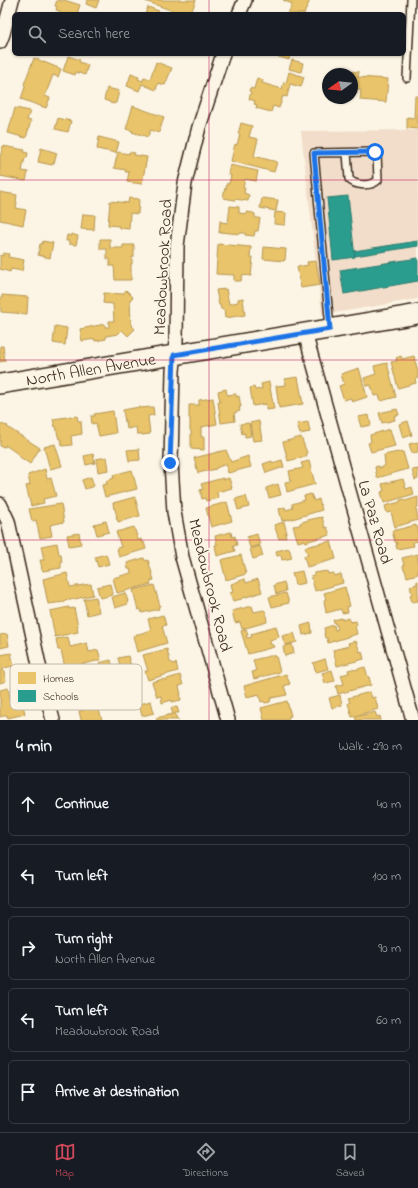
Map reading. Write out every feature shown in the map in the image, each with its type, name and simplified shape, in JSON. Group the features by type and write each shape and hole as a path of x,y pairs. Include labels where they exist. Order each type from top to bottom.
{"street":[{"path":"0,42 12,0"},
{"path":"240,12 245,0"},
{"name":"Meadowbrook Road","path":"222,56 199,128 185,183 177,246 176,341 174,355 170,463 174,512 182,557 228,720"},
{"name":"North Allen Avenue","path":"0,384 418,314"},
{"name":"La Paz Road","path":"305,333 413,720"},
{"path":"0,504 8,521 39,664"},
{"path":"50,710 52,720"}],"lane":[{"path":"407,78 411,0"},
{"path":"330,329 314,153 375,152 377,153 378,180 372,184 355,184 348,180 347,153"}],"shaded area":[{"path":"418,130 418,299 322,315 301,131"}],"building: Homes":[{"path":"57,0 64,0 80,5 78,12 60,12 56,10 57,7 55,6"},
{"path":"87,0 99,0 96,8 86,4"},
{"path":"142,0 196,0 191,12 180,10 179,12"},
{"path":"283,0 310,0 305,12 289,12 292,4"},
{"path":"148,7 159,11 159,12 146,12"},
{"path":"68,56 80,60 79,62 88,65 85,75 76,72 75,75 63,71"},
{"path":"276,56 290,56 289,60"},
{"path":"34,58 61,69 58,77 53,75 45,96 50,98 46,108 21,99 25,87 24,84"},
{"path":"292,60 303,63 301,72 289,69"},
{"path":"156,62 172,68 165,85 158,83 156,90 142,84 139,91 127,86 131,74 139,77 138,79 143,81 144,77 150,79"},
{"path":"289,72 304,77 301,87 290,84 287,97 283,96 279,108 273,106 271,112 256,108 257,105 254,104 255,101 249,99 251,92 249,91 250,88 254,89 257,78 263,80 262,83 282,89 284,82 286,83"},
{"path":"358,77 388,79 386,102 360,100 361,90 358,89"},
{"path":"107,88 119,91 116,103 110,103 104,100"},
{"path":"415,96 418,96 418,129 407,128 407,117 414,118"},
{"path":"133,106 164,117 159,133 150,130 148,137 126,129"},
{"path":"15,108 30,111 27,120 31,121 26,138 8,133"},
{"path":"58,118 71,121 68,132 55,129"},
{"path":"241,123 252,126 249,137 258,139 254,156 277,162 274,172 231,161 235,144 237,145 240,134 238,134"},
{"path":"99,137 119,142 116,153 97,149"},
{"path":"3,146 25,150 24,152 28,153 27,158 25,158 22,171 28,172 26,181 0,176 0,157"},
{"path":"41,148 57,153 52,165 38,162"},
{"path":"118,152 129,154 129,152 135,153 134,155 147,157 142,184 127,182 129,172 114,168"},
{"path":"230,165 258,171 256,181 245,179 243,188 245,188 244,193 249,195 248,201 223,198 225,188 226,189 227,183 229,184 231,175 228,174"},
{"path":"0,192 17,195 16,208 26,210 23,225 0,220"},
{"path":"129,198 139,199 138,214 130,213 129,229 108,225 110,201 128,203"},
{"path":"262,198 278,200 276,211 260,208"},
{"path":"230,206 239,207 239,213 253,213 255,214 255,218 260,218 258,231 255,231 254,236 245,235 245,233 219,233 220,221 228,223"},
{"path":"275,212 286,213 285,225 274,224"},
{"path":"83,214 95,215 94,230 81,229"},
{"path":"71,234 78,236 76,245 69,244 69,241 66,241 67,235 71,236"},
{"path":"100,239 110,239 110,248 123,248 123,245 134,245 134,257 132,257 131,264 131,280 115,280 114,266 110,266 110,259 107,259 107,249 100,249"},
{"path":"43,241 53,243 50,258 38,255 40,244 42,244"},
{"path":"218,244 251,247 250,257 253,257 251,276 242,275 241,281 234,281 234,275 216,274"},
{"path":"264,247 286,249 285,260 263,259"},
{"path":"3,253 9,254 8,257 24,260 22,271 11,269 10,272 0,269 0,255 3,256"},
{"path":"316,261 320,285 301,288 297,267 308,265 307,262"},
{"path":"226,289 229,304 238,302 238,299 243,298 245,315 225,318 224,310 221,309 219,305 216,290"},
{"path":"126,290 133,297 130,300 131,325 135,329 128,336 122,330 118,334 106,336 106,339 82,341 80,329 105,324 105,327 109,327 109,321 114,321 113,304 103,303 104,293 123,294"},
{"path":"2,295 28,297 27,314 1,312 0,298 2,298"},
{"path":"55,326 67,328 65,345 53,343"},
{"path":"0,346 3,346 5,361 0,362"},
{"path":"401,356 402,359 414,356 418,378 415,379 416,383 398,388 391,362 397,361 396,358"},
{"path":"387,363 396,397 381,401 379,395 374,396 371,385 366,386 364,378 376,374 374,366"},
{"path":"359,368 367,397 352,402 351,398 344,400 339,386 344,384 341,374"},
{"path":"298,377 303,404 279,408 276,386 286,385 285,379"},
{"path":"269,382 274,409 266,410 266,404 253,406 250,388 254,387 255,390 262,389 261,384"},
{"path":"226,389 227,395 236,394 236,397 239,396 241,407 239,407 240,411 234,413 235,421 221,423 218,391"},
{"path":"213,398 217,424 201,427 201,437 204,437 204,450 191,449 189,405 199,405 199,400"},
{"path":"139,407 153,407 154,415 148,416 150,434 137,434 136,427 127,429 123,410"},
{"path":"397,409 399,415 394,416 395,420 382,423 379,413"},
{"path":"113,411 116,433 99,436 96,423 92,424 91,416 95,416 94,414"},
{"path":"369,415 371,425 361,427 358,417"},
{"path":"77,416 78,421 81,421 82,434 71,436 72,445 62,446 61,439 59,439 53,419"},
{"path":"259,421 262,440 253,441 250,423"},
{"path":"408,421 412,435 403,438 399,424"},
{"path":"308,422 310,432 300,434 297,424"},
{"path":"249,423 251,436 245,437 245,433 242,434 240,424"},
{"path":"0,424 8,426 7,427 40,448 30,464 5,445 5,447 0,446"},
{"path":"390,429 395,446 371,452 368,443 371,442 370,435"},
{"path":"301,437 307,456 288,461 283,442"},
{"path":"418,442 418,452 412,453 409,444"},
{"path":"55,444 62,466 50,469 44,447"},
{"path":"139,449 140,460 129,461 127,450"},
{"path":"226,450 231,462 248,456 251,467 228,473 226,464 216,469 198,473 194,458"},
{"path":"403,452 408,469 377,478 375,467 378,466 379,468 385,465 384,455"},
{"path":"93,454 95,463 86,465 84,456"},
{"path":"107,457 109,470 98,472 96,459"},
{"path":"282,460 284,467 266,473 263,464"},
{"path":"309,461 315,484 287,492 285,482 291,481 289,471 303,468 301,463"},
{"path":"45,469 47,479 51,478 56,496 43,499 44,503 31,506 26,486 30,485 28,475"},
{"path":"418,469 418,479 415,480 412,470"},
{"path":"132,470 137,489 105,497 102,485 107,484 106,481 114,478 113,475"},
{"path":"91,477 94,486 85,489 82,480"},
{"path":"223,478 223,480 229,478 232,488 217,492 218,498 206,501 205,498 202,499 200,490 203,489 201,484"},
{"path":"403,479 406,489 412,487 414,494 384,503 381,492 384,491 382,484"},
{"path":"278,484 281,495 269,498 266,488"},
{"path":"311,494 314,501 319,499 322,510 282,521 279,509 285,507 286,510 293,508 292,504 305,500 304,496"},
{"path":"246,496 249,507 238,510 235,499"},
{"path":"135,497 140,516 118,522 113,503"},
{"path":"418,497 418,508 416,508 418,520 395,527 391,512 387,513 385,506 400,502 400,500 404,499 405,501"},
{"path":"227,502 232,521 211,527 206,508"},
{"path":"61,504 64,522 50,525 52,536 40,538 36,520 32,521 29,509"},
{"path":"322,517 325,528 327,527 330,535 305,542 305,540 298,542 293,526 300,525 300,523 308,520"},
{"path":"106,521 109,532 97,535 94,524"},
{"path":"284,522 287,533 285,533 286,537 279,539 274,525"},
{"path":"416,525 416,527 418,527 418,541 413,542 414,546 397,549 392,531"},
{"path":"134,527 138,540 141,539 142,543 144,542 146,549 119,557 117,548 121,547 116,532"},
{"path":"231,532 232,537 235,536 237,545 233,546 235,551 217,556 215,536"},
{"path":"79,533 81,544 69,546 67,535"},
{"path":"257,534 260,545 250,548 247,537"},
{"path":"331,541 336,559 307,567 304,556 308,555 305,547"},
{"path":"57,543 59,554 61,554 61,568 43,571 40,560 44,560 41,546"},
{"path":"260,546 263,556 253,559 250,549"},
{"path":"289,548 292,558 282,560 281,555 277,556 276,551"},
{"path":"106,554 109,564 98,567 95,557"},
{"path":"418,554 418,574 407,577 402,558"},
{"path":"241,555 246,574 226,580 221,560"},
{"path":"144,558 145,561 148,560 154,580 150,581 151,584 117,593 113,578 131,573 130,569 128,569 127,563"},
{"path":"302,571 305,583 295,585 292,573"},
{"path":"327,571 328,574 334,573 334,576 341,574 343,583 315,591 311,576 314,575 314,573"},
{"path":"67,573 70,587 91,584 93,595 65,600 65,602 48,604 43,579"},
{"path":"245,579 246,583 258,579 262,592 233,601 230,593 233,592 231,584"},
{"path":"417,581 418,601 412,602 410,586 417,584"},
{"path":"284,582 286,591 276,594 274,585"},
{"path":"110,584 113,595 100,598 97,587"},
{"path":"154,585 160,606 158,607 159,609 142,613 141,609 138,610 133,590"},
{"path":"345,587 350,606 347,607 348,612 342,613 341,609 326,613 324,600 326,599 324,593"},
{"path":"125,593 128,604 115,608 112,597"},
{"path":"286,593 289,603 272,607 269,597"},
{"path":"96,597 99,612 87,615 84,599"},
{"path":"252,606 254,612 264,610 266,612 267,622 242,629 240,622 235,623 232,611"},
{"path":"69,607 69,609 74,608 78,632 55,637 50,611"},
{"path":"163,615 166,625 162,626 167,643 137,652 133,636 151,630 148,619"},
{"path":"342,618 342,620 349,618 350,622 356,621 357,625 355,626 357,634 328,643 327,638 325,638 324,628 334,625 335,630 338,629 333,620"},
{"path":"311,623 312,633 303,635 301,626"},
{"path":"276,626 279,637 270,640 271,645 274,647 248,654 241,631 246,629 248,635 246,636 247,638 252,637 251,634"},
{"path":"294,633 297,642 285,645 282,636"},
{"path":"7,634 9,646 0,648 0,635"},
{"path":"68,637 70,647 87,643 89,652 98,650 101,660 83,664 64,664 61,650 58,650 56,639"},
{"path":"356,641 360,652 362,651 364,659 337,666 333,650 349,646 348,643"},
{"path":"292,644 294,653 285,656 283,647"},
{"path":"167,649 170,662 174,664 176,663 178,671 148,680 145,671 148,671 143,655"},
{"path":"11,653 14,664 10,664 10,667 3,668 6,681 0,683 0,655"},
{"path":"274,655 274,657 276,656 280,672 254,679 252,672 256,671 253,660"},
{"path":"128,656 130,664 120,664 118,658"},
{"path":"325,659 328,669 316,672 313,663"},
{"path":"111,660 112,664 99,664"},
{"path":"365,667 371,685 338,694 336,686 344,684 341,675 349,673 348,670"},
{"path":"332,670 335,681 325,683 322,673"},
{"path":"286,674 290,684 284,686 287,695 271,698 270,702 265,703 263,701 261,702 259,694 247,697 244,686"},
{"path":"180,675 183,685 179,686 181,700 172,702 172,700 162,703 161,696 157,697 152,682"},
{"path":"8,688 10,710 24,710 25,714 8,718 7,715 0,717 0,690"},
{"path":"370,692 372,698 375,697 378,709 352,717 348,698"},
{"path":"340,695 342,705 332,708 329,698"},
{"path":"151,701 154,713 142,716 140,710 142,710 142,703"},
{"path":"287,701 291,716 288,717 289,720 264,720 261,708"},
{"path":"177,707 179,713 175,713 177,719 179,720 157,720 156,718 173,714 171,708"},
{"path":"99,710 102,720 81,720 79,711"},
{"path":"375,712 377,717 380,716 381,720 356,720 355,717"}],"building: Schools":[{"path":"348,196 355,257 333,260 327,198"},
{"path":"418,241 418,246 355,256 354,251"},
{"path":"418,258 418,281 344,294 340,270"}],"route":[{"path":"170,463 174,355 330,329 314,153 375,152"}]}
